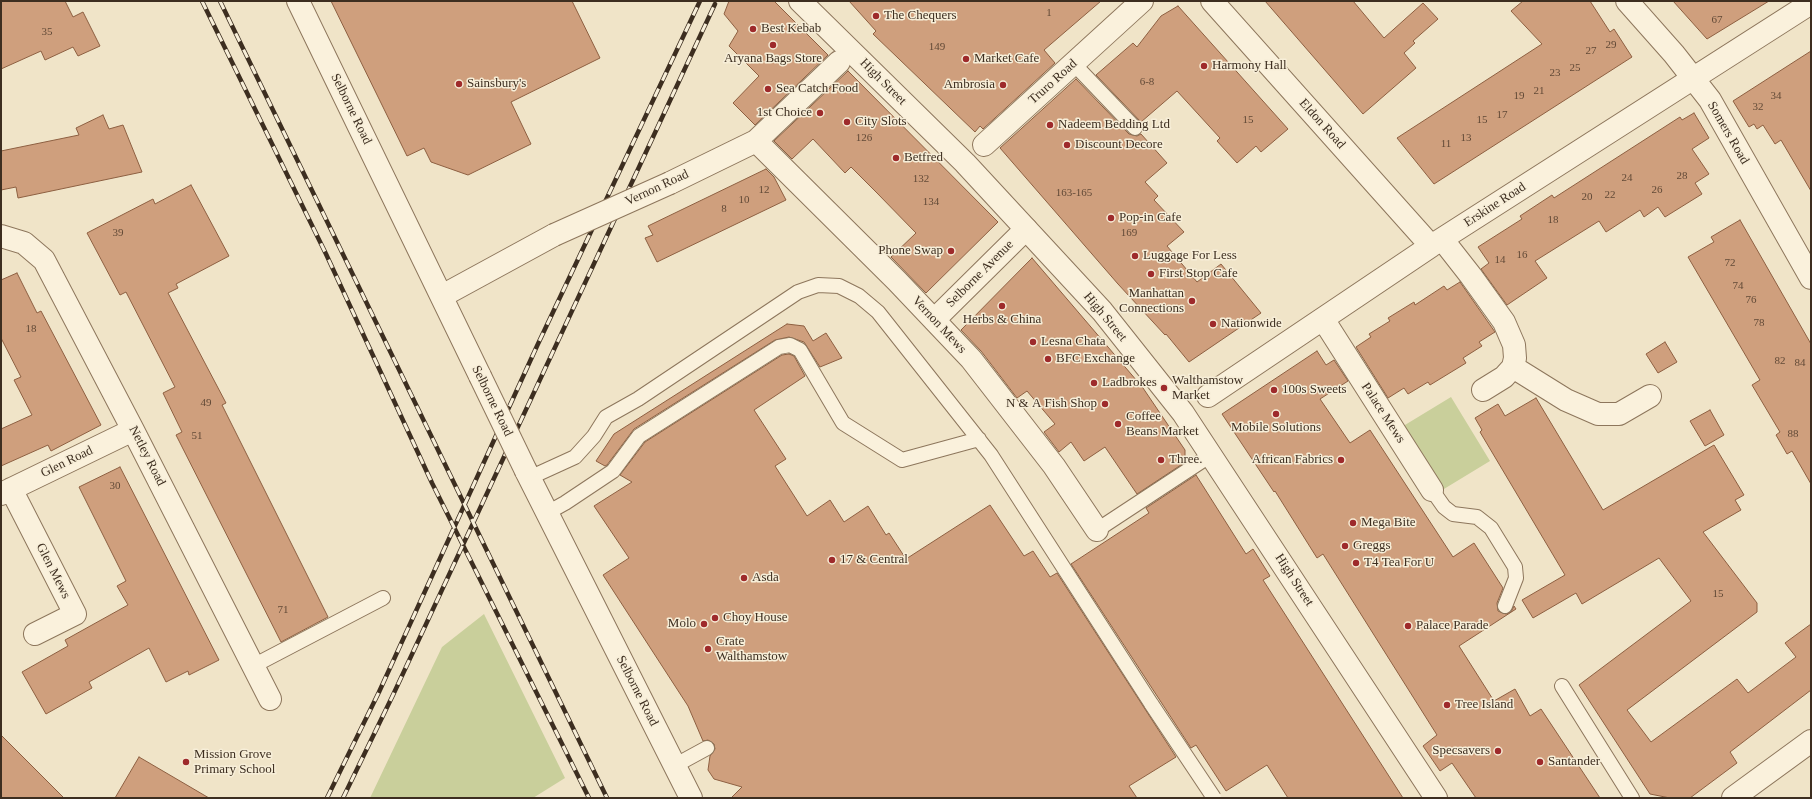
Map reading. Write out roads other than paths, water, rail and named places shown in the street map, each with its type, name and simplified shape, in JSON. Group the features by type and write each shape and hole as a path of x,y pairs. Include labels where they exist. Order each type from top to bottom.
{"street":[{"name":"Selborne Road","path":"298,1 547,513 674,766 692,798"},
{"name":"High Street","path":"800,1 845,56 965,163 1102,311 1183,412 1436,798"},
{"name":"Truro Road","path":"965,163 1142,1"},
{"name":"Eldon Road","path":"1212,1 1436,243 1504,322 1514,345 1515,358 1513,367"},
{"name":"Somers Road","path":"1627,1 1710,100 1811,278"},
{"name":"Erskine Road","path":"1183,412 1436,243 1811,3"},
{"name":"Vernon Road","path":"442,296 554,235 670,183 756,141 845,56"},
{"name":"Vernon Mews","path":"756,141 971,359 1054,466 1097,530"},
{"name":"Selborne Avenue","path":"934,320 1026,229"},
{"name":"Netley Road","path":"1,236 24,243 44,260 133,430 270,699"},
{"name":"Palace Mews","path":"1323,319 1438,499"},
{"path":"1484,390 1504,377 1513,367 1566,400 1598,414 1619,414 1650,396"},
{"name":"Glen Road","path":"6,492 133,430"},
{"name":"Glen Mews","path":"6,492 75,614 36,634"},
{"path":"1733,798 1811,741"}],"lane":[{"path":"1073,63 1135,128"},
{"path":"528,474 575,457 594,436 606,417 638,399 798,292 818,285 839,286 858,296 878,312 991,455 1096,620 1214,798"},
{"path":"547,513 565,503 613,471 639,436 779,347 790,345 800,350 814,370 843,423 902,460 979,439"},
{"path":"1097,530 1211,455"},
{"path":"1438,499 1453,514 1477,516 1491,528 1515,568 1516,578 1505,606"},
{"path":"253,666 383,598"},
{"path":"1562,686 1632,798"},
{"path":"674,766 707,748"}],"railway":[{"path":"202,1 326,254 432,483 589,798"},
{"path":"220,1 607,798"},
{"path":"327,798 379,692 537,346 700,1"},
{"path":"343,798 393,695 715,4"}],"place":[{"name":"The Chequers","path":"876,16"},
{"name":"Best Kebab","path":"753,29"},
{"name":"Aryana Bags Store","path":"773,45"},
{"name":"Market Cafe","path":"966,59"},
{"name":"Harmony Hall","path":"1204,66"},
{"name":"Sainsbury's","path":"459,84"},
{"name":"Ambrosia","path":"1003,85"},
{"name":"Sea Catch Food","path":"768,89"},
{"name":"1st Choice","path":"820,113"},
{"name":"City Slots","path":"847,122"},
{"name":"Nadeem Bedding Ltd","path":"1050,125"},
{"name":"Discount Decore","path":"1067,145"},
{"name":"Betfred","path":"896,158"},
{"name":"Pop-in Cafe","path":"1111,218"},
{"name":"Phone Swap","path":"951,251"},
{"name":"Luggage For Less","path":"1135,256"},
{"name":"First Stop Cafe","path":"1151,274"},
{"name":"Manhattan Connections","path":"1192,301"},
{"name":"Herbs & China","path":"1002,306"},
{"name":"Nationwide","path":"1213,324"},
{"name":"Lesna Chata","path":"1033,342"},
{"name":"BFC Exchange","path":"1048,359"},
{"name":"Ladbrokes","path":"1094,383"},
{"name":"Walthamstow Market","path":"1164,388"},
{"name":"100s Sweets","path":"1274,390"},
{"name":"N & A Fish Shop","path":"1105,404"},
{"name":"Mobile Solutions","path":"1276,414"},
{"name":"Coffee Beans Market","path":"1118,424"},
{"name":"Three.","path":"1161,460"},
{"name":"African Fabrics","path":"1341,460"},
{"name":"Mega Bite","path":"1353,523"},
{"name":"Greggs","path":"1345,546"},
{"name":"17 & Central","path":"832,560"},
{"name":"T4 Tea For U","path":"1356,563"},
{"name":"Asda","path":"744,578"},
{"name":"Choy House","path":"715,618"},
{"name":"Molo","path":"704,624"},
{"name":"Palace Parade","path":"1408,626"},
{"name":"Crate Walthamstow","path":"708,649"},
{"name":"Tree Island","path":"1447,705"},
{"name":"Specsavers","path":"1498,751"},
{"name":"Mission Grove Primary School","path":"186,762"},
{"name":"Santander","path":"1540,762"}]}
